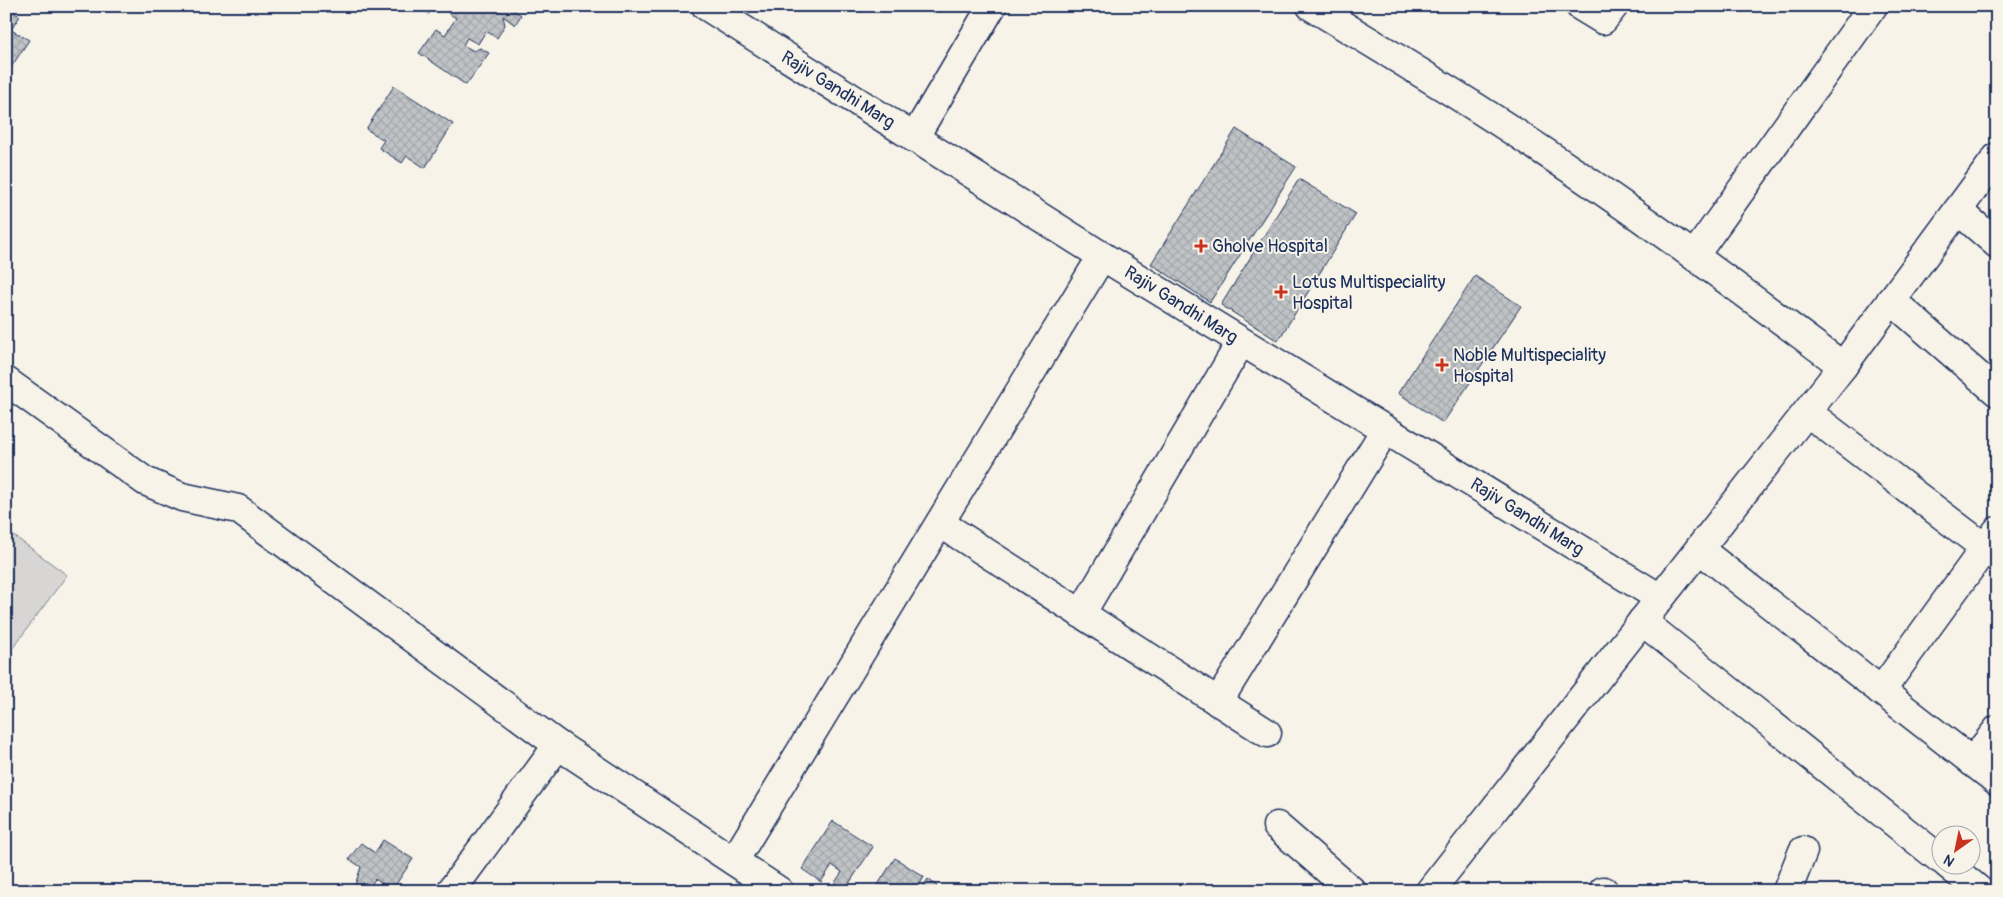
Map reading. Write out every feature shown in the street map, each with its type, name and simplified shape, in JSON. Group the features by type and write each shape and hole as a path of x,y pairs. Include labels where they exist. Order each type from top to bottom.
{"street":[{"name":"Rajiv Gandhi Marg","path":"706,6 1102,256 1660,598"},
{"path":"914,138 992,6"},
{"path":"1311,6 1435,81 1573,171 1694,256 1843,366"},
{"path":"1580,6 1603,20 1614,6"},
{"path":"1694,256 1873,6"},
{"path":"1430,891 1843,366 1997,157"},
{"path":"1958,210 1997,244"},
{"path":"734,861 1102,256"},
{"path":"1891,300 1997,392"},
{"path":"1081,614 1241,342"},
{"path":"6,381 145,481 182,497 238,509 558,745 779,891"},
{"path":"1806,412 1993,546 1881,691"},
{"path":"1218,702 1385,430"},
{"path":"940,524 1267,733"},
{"path":"1699,549 1997,781"},
{"path":"1642,621 1930,851"},
{"path":"1972,762 1997,730"},
{"path":"451,891 558,745"},
{"path":"1277,826 1352,891"},
{"path":"1787,891 1803,851"},
{"path":"1959,874 1980,891"}],"shaded area":[{"path":"6,530 67,575 6,657"}],"building":[{"path":"415,6 433,6 429,14"},
{"path":"453,6 508,6 521,15 515,25 503,16 505,25 497,38 486,31 478,44 467,38 463,45 474,51 480,48 489,53 466,85 419,53 436,29 445,35 456,18 448,13"},
{"path":"6,7 20,16 11,30 29,40 6,75"},
{"path":"394,86 453,124 425,168 407,156 402,163 379,148 384,140 366,129"},
{"path":"1236,129 1296,167 1210,302 1151,264"},
{"path":"1299,179 1356,214 1278,341 1221,305"},
{"path":"1475,276 1521,306 1443,423 1398,393"},
{"path":"833,821 873,847 844,891 830,890 842,872 832,865 821,882 802,869"},
{"path":"383,840 413,859 392,890 375,879 367,891 365,891 355,885 361,867 349,859 361,843 375,853"},
{"path":"895,858 924,877 916,891 874,891"},
{"path":"928,879 937,886 934,891 920,891"}],"place":[{"name":"Gholve Hospital","path":"1201,246"},
{"name":"Lotus Multispeciality Hospital","path":"1281,292"},
{"name":"Noble Multispeciality Hospital","path":"1442,365"}]}
